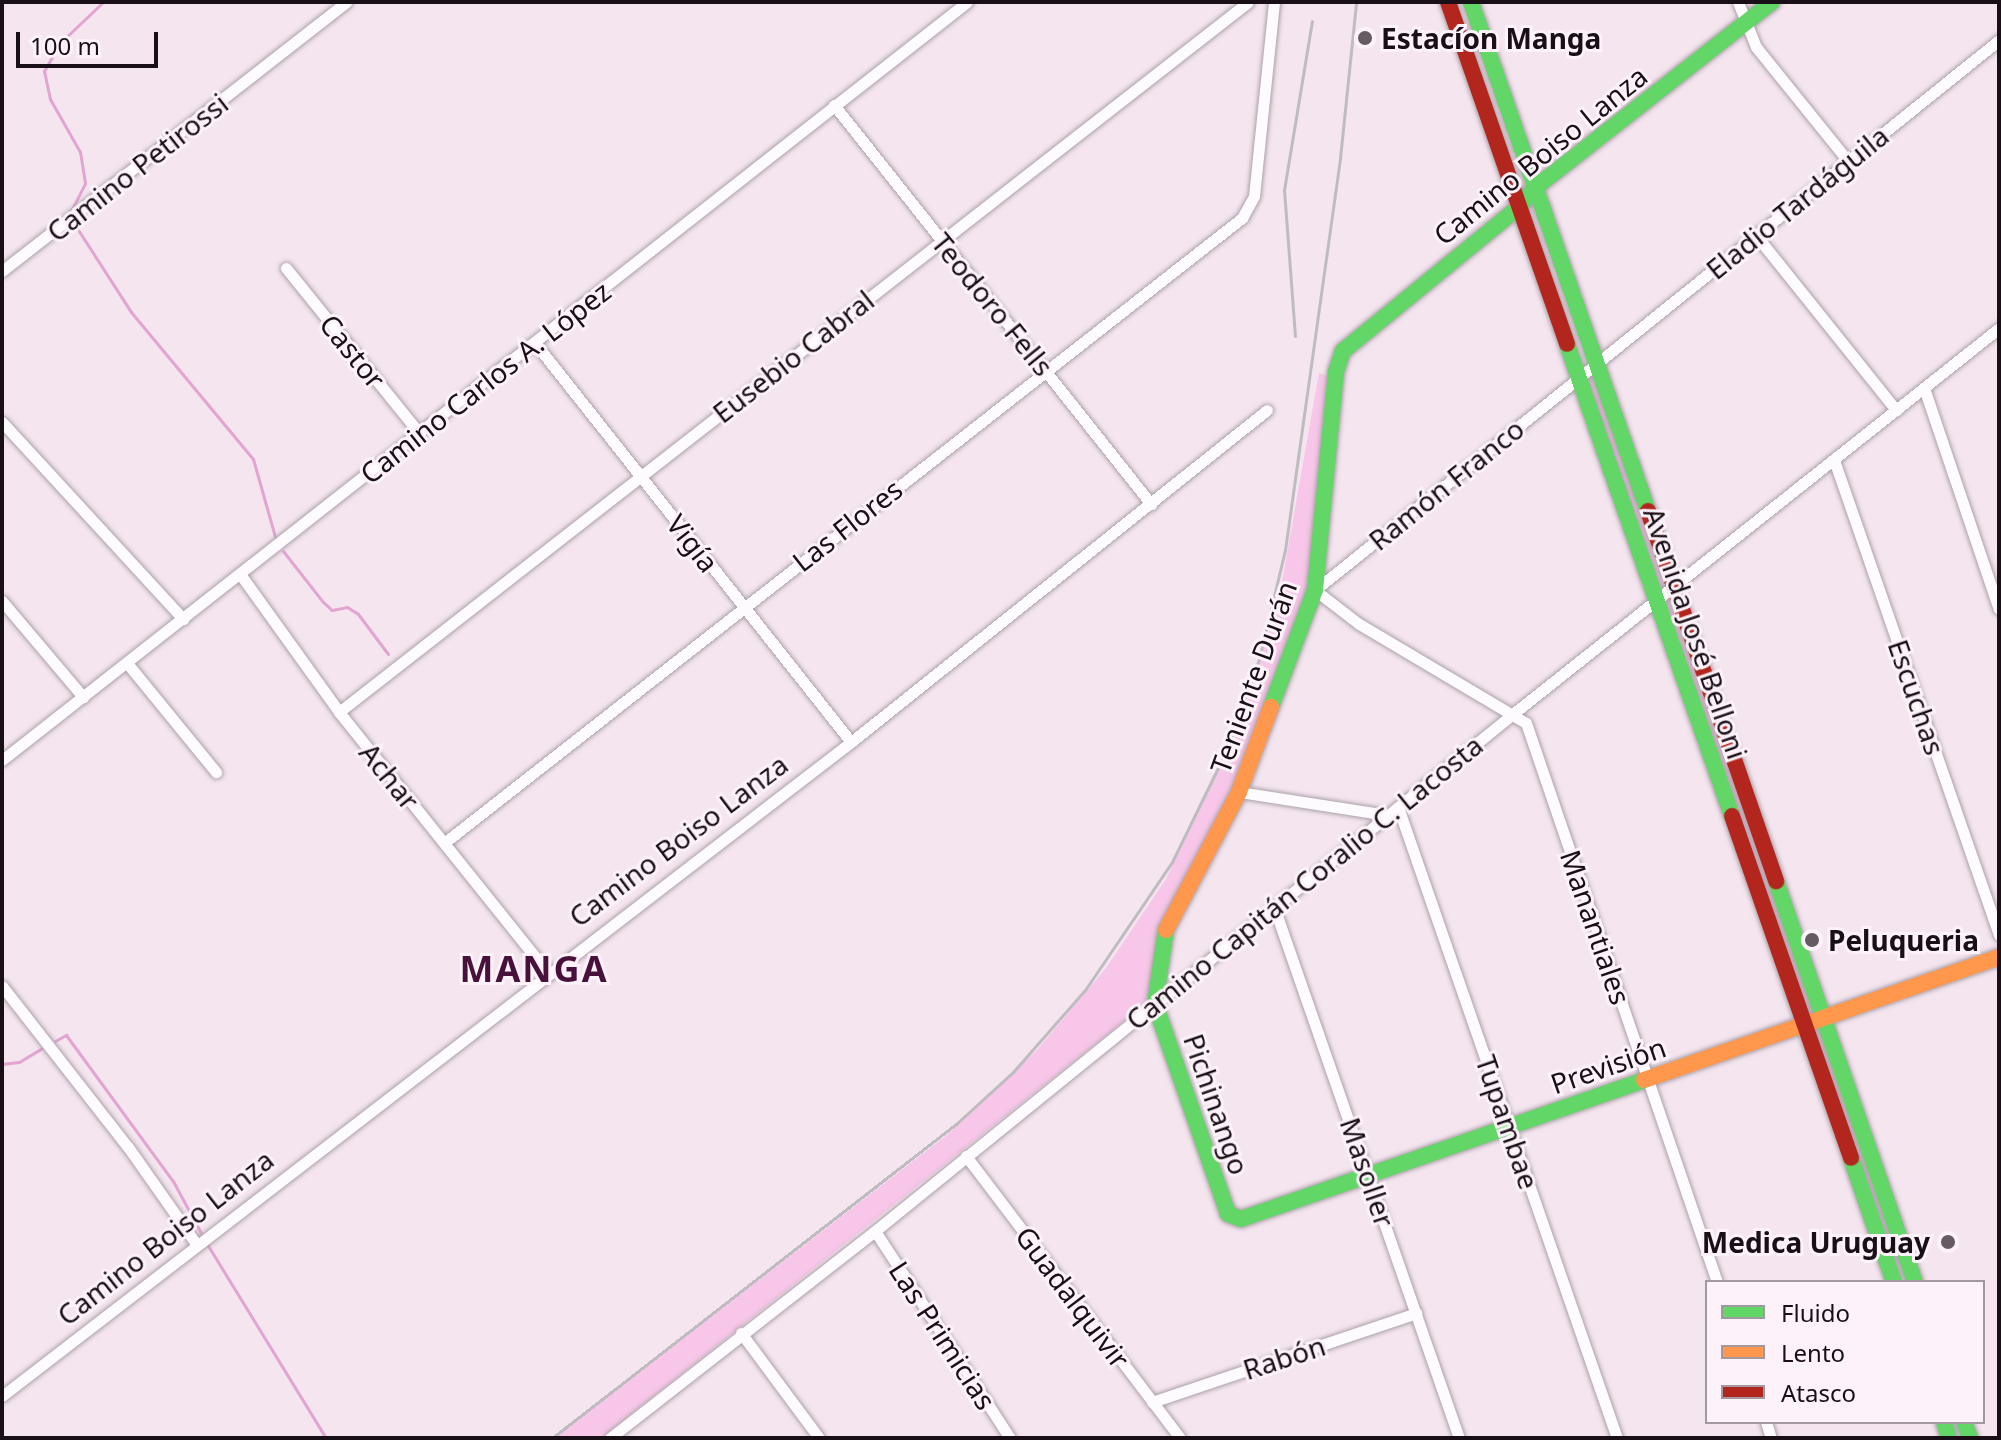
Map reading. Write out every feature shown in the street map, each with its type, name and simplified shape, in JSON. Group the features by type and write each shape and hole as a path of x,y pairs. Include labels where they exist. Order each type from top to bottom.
{"main road":[{"name":"Camino Boiso Lanza","path":"1343,351 1518,208 1536,187 1772,2"},
{"name":"Avenida José Belloni","path":"1474,4 1595,364 1914,1280"},
{"name":"Avenida José Belloni","path":"1450,9 1892,1276"},
{"path":"1487,112 1500,127 1522,186 1536,187"},
{"path":"1518,208 1535,211 1547,246 1561,264"},
{"name":"Teniente Durán","path":"1155,1004 1162,941 1172,913 1239,792 1315,590 1336,372 1343,351"},
{"name":"Previsión","path":"1234,1219 1999,957"},
{"name":"Pichinango","path":"1155,1004 1234,1219"},
{"path":"1892,1276 1909,1264"}],"street":[{"name":"Camino Petirossi","path":"2,271 346,2"},
{"name":"Camino Carlos A. López","path":"2,760 967,2"},
{"name":"Eusebio Cabral","path":"339,712 1248,2"},
{"name":"Las Flores","path":"444,843 1250,208 1274,2"},
{"path":"1738,2 1743,25 1848,161"},
{"path":"1450,9 1474,4"},
{"name":"Eladio Tardáguila","path":"1577,378 1999,40"},
{"name":"Teodoro Fells","path":"834,105 1151,504"},
{"path":"1755,234 1896,410"},
{"name":"Castor","path":"286,268 420,434"},
{"name":"Camino Capitán Coralio C. Lacosta","path":"610,1438 625,1434 741,1333 875,1231 1514,713 1999,328"},
{"name":"Vigía","path":"535,343 851,742"},
{"name":"Ramón Franco","path":"1315,590 1577,378"},
{"path":"1924,388 1999,609"},
{"name":"Camino Boiso Lanza","path":"2,1396 851,742 1267,410"},
{"path":"2,422 183,619"},
{"name":"Escuchas","path":"1834,460 1999,935"},
{"name":"Achar","path":"240,574 339,712 548,973"},
{"path":"1315,590 1359,624 1514,713"},
{"path":"2,601 83,697"},
{"path":"127,663 216,772"},
{"name":"Manantiales","path":"1514,713 1526,723 1716,1280"},
{"path":"1239,792 1388,815"},
{"name":"Tupambae","path":"1398,807 1617,1438"},
{"name":"Masoller","path":"1274,907 1459,1438"},
{"path":"2,986 128,1147 197,1245"},
{"name":"Guadalquivir","path":"966,1156 1180,1438"},
{"name":"Las Primicias","path":"875,1231 1010,1438"},
{"name":"Rabón","path":"1152,1402 1416,1313"},
{"path":"741,1333 819,1438"}],"shaded area":[{"path":"1319,373 1330,377 1309,586 1257,737 1143,1006 601,1438 554,1438 947,1135 1037,1050 1106,968 1166,879 1237,733 1279,599"},
{"path":"1586,373 1595,374 1666,583 1660,588 1584,381"},
{"path":"1665,597 1670,597 1814,1013 1807,1016"},
{"path":"1817,1022 1901,1260 1897,1263 1810,1025"}],"waterway":[{"path":"71,211 85,183 80,152 50,99 44,71 61,42 103,2"},
{"path":"75,225 131,312 253,459 275,537"},
{"path":"283,551 323,602 332,610 347,607 358,614 388,654"},
{"path":"55,1041 66,1035 173,1181 201,1233"},
{"path":"2,1064 19,1062 41,1049"},
{"path":"207,1244 326,1438"}],"railway":[{"path":"552,1438 956,1124 1013,1072 1085,990 1172,862 1227,749 1259,659 1285,550 1340,158 1356,2"},
{"path":"1295,336 1284,190 1312,21"}],"traffic: fast":[{"path":"1471,2 1648,511"},
{"path":"1271,707 1315,590 1336,372 1343,351 1518,208 1536,187 1772,2"},
{"path":"1567,344 1732,816"},
{"path":"1776,881 1914,1280"},
{"path":"1166,930 1155,1004 1228,1214 1241,1219 1644,1080"},
{"path":"1851,1158 1893,1280"},
{"path":"1945,1424 1949,1438"},
{"path":"1965,1424 1970,1438"}],"traffic: slow":[{"path":"1166,930 1239,792 1271,707"},
{"path":"1644,1080 1999,957"}],"traffic: jam":[{"path":"1448,2 1567,344"},
{"path":"1648,511 1776,881"},
{"path":"1732,816 1851,1158"}],"place":[{"name":"Estacíon Manga","path":"1365,38"},
{"name":"Peluqueria","path":"1812,940"},
{"name":"Medica Uruguay","path":"1948,1242"}],"district":[{"name":"MANGA","path":"534,969"}]}
